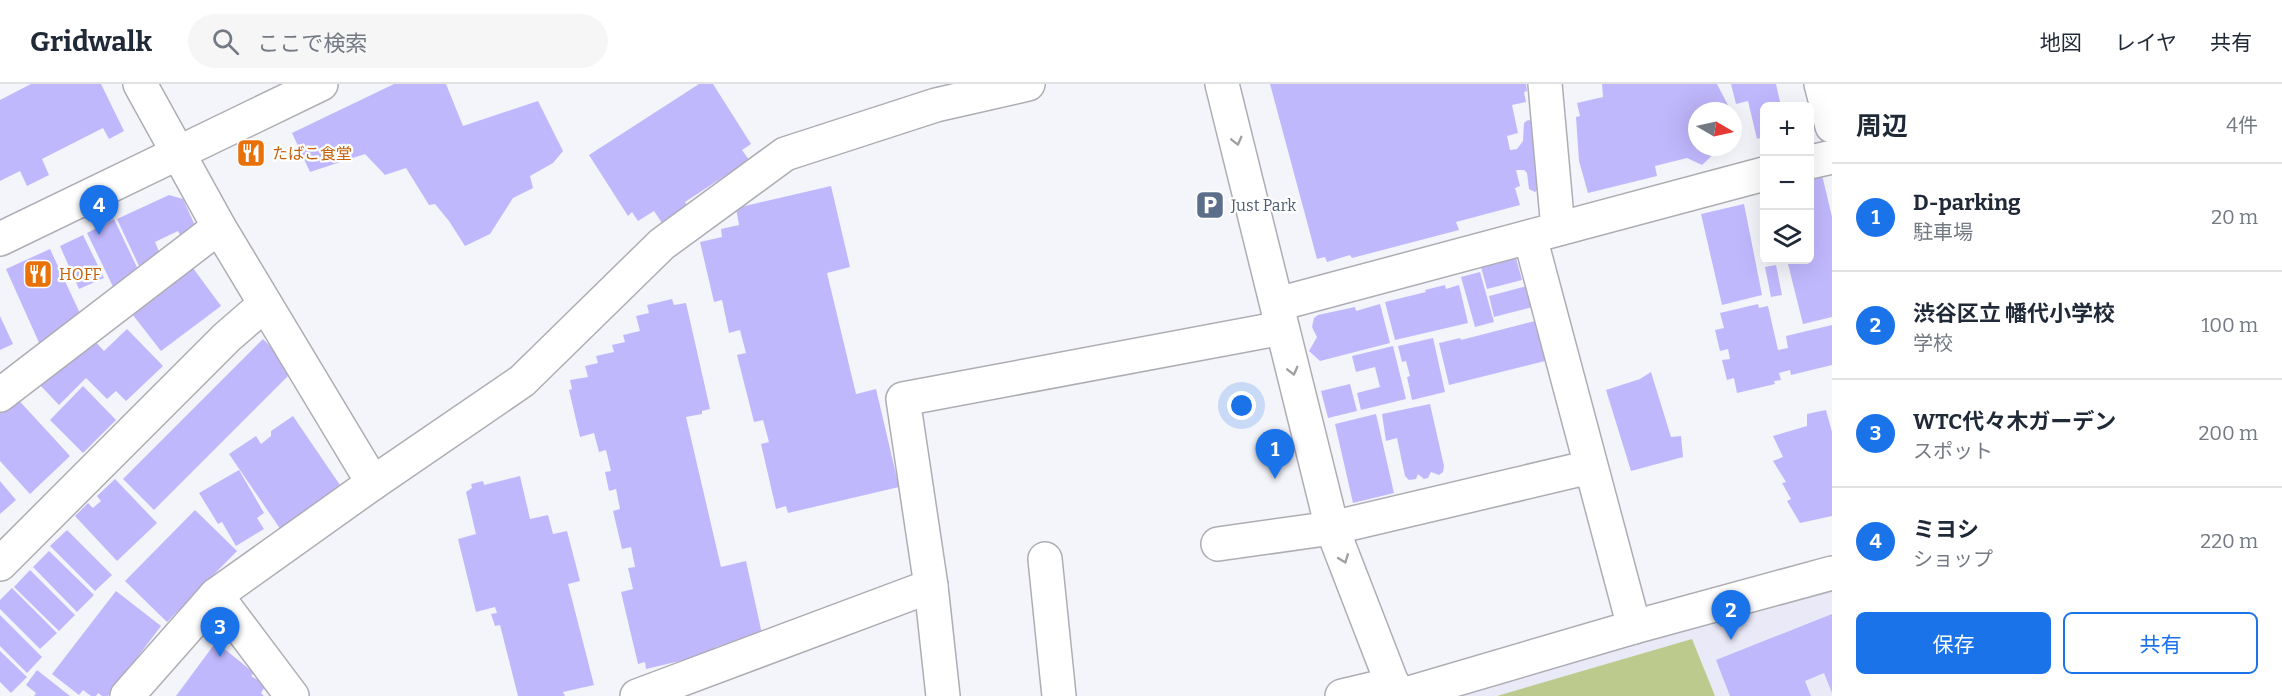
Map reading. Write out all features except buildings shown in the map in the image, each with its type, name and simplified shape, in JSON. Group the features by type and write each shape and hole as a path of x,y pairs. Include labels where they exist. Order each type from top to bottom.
{"street":[{"path":"140,84 219,227 373,483"},
{"path":"0,239 321,84"},
{"path":"127,696 216,595 373,483 522,381 662,244 785,154 916,97 1028,84"},
{"path":"1222,84 1332,528 1396,692"},
{"path":"1545,84 1544,233 1590,467 1634,627"},
{"path":"1821,84 1832,126"},
{"path":"1814,161 1832,156"},
{"path":"943,696 932,586 903,399 1280,316 1544,233 1760,175"},
{"path":"0,395 219,227"},
{"path":"0,564 227,338 265,304"},
{"path":"1218,544 1332,528 1590,467"},
{"path":"1045,559 1059,696"},
{"path":"1342,696 1396,692 1832,573"},
{"path":"637,696 932,586"},
{"path":"216,595 292,696"}],"shaded area":[{"path":"1832,585 1832,696 1429,696"}],"green space":[{"path":"1692,639 1715,696 1497,696"}],"place":[{"name":"たばこ食堂","path":"251,153"},
{"name":"Just Park","path":"1210,205"},
{"name":"ミヨシ","path":"99,235"},
{"name":"HOFF","path":"38,274"},
{"name":"D-parking","path":"1275,479"},
{"name":"渋谷区立 幡代小学校","path":"1731,640"},
{"name":"WTC代々木ガーデン","path":"220,657"}]}
